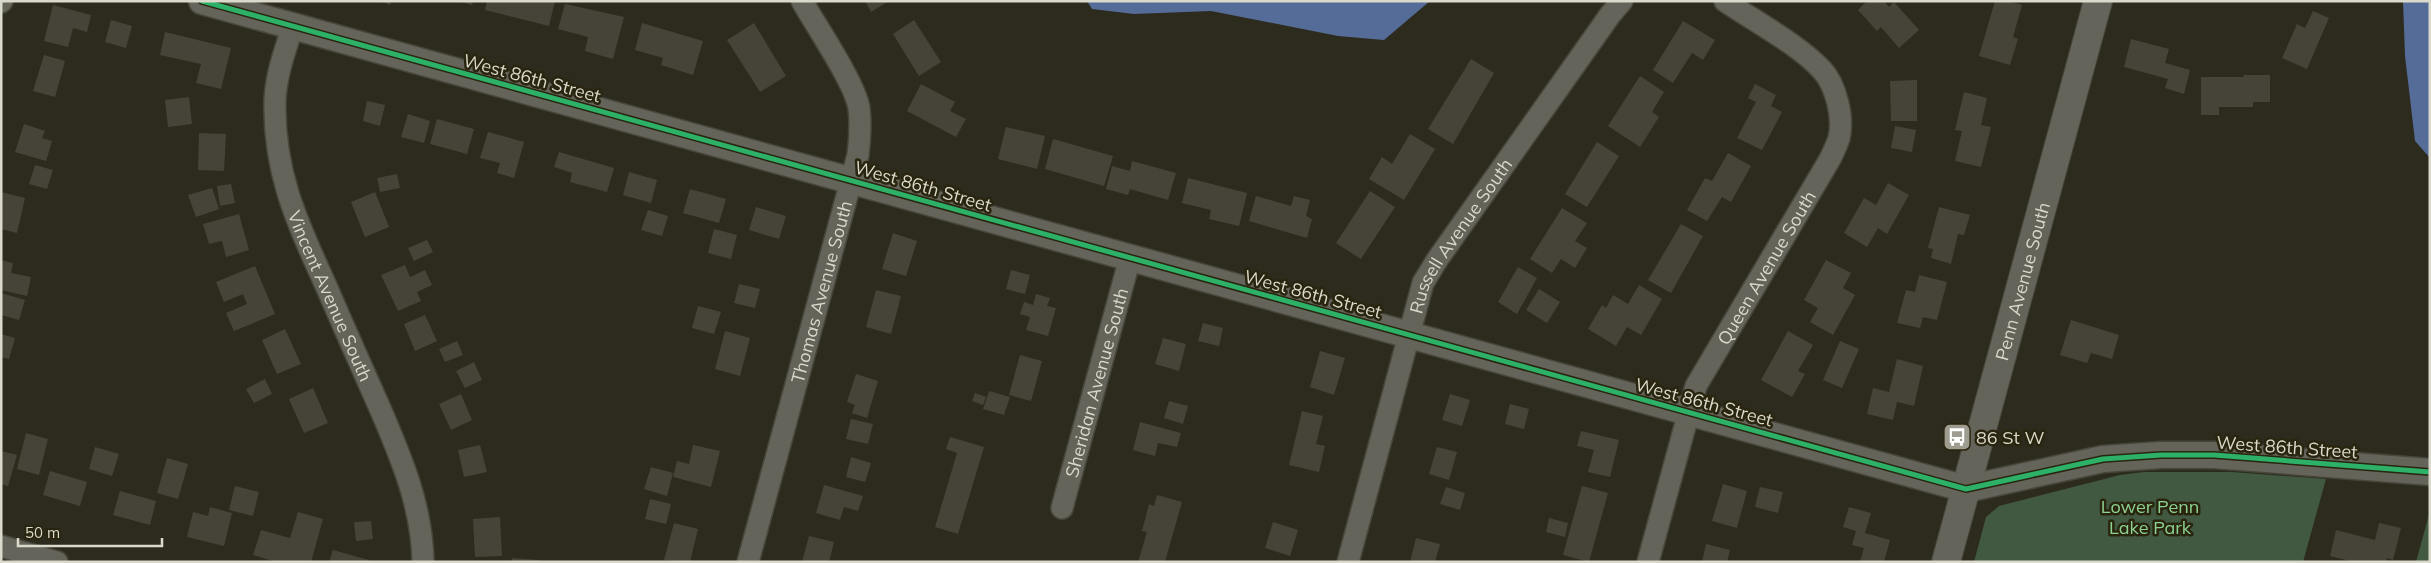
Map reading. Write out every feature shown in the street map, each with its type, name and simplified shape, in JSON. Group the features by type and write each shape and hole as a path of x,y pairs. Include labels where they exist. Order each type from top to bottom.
{"main road":[{"name":"Penn Avenue South","path":"1946,562 2098,1"}],"street":[{"name":"West 86th Street","path":"202,1 1966,488 2103,458 2162,455 2214,455 2430,472"},
{"name":"Thomas Avenue South","path":"748,562 858,155 861,131 859,106 802,1"},
{"name":"Russell Avenue South","path":"1348,562 1423,283 1437,260 1610,15 1622,1"},
{"name":"Queen Avenue South","path":"1648,562 1696,386 1830,159 1839,138 1840,114 1834,91 1823,71 1804,54 1725,1"},
{"name":"Vincent Avenue South","path":"293,26 283,56 275,99 277,141 283,183 298,223 400,452 415,496 423,541 423,562"},
{"name":"Sheridan Avenue South","path":"1062,508 1130,258"},
{"path":"1,546 57,562"}],"green space":[{"name":"Lower Penn Lake Park","path":"2144,472 2232,472 2326,479 2303,562 1974,562 1986,517 1999,506 2120,475"},
{"path":"2430,511 2430,562 2416,562"}],"water":[{"path":"1087,1 1430,1 1384,40 1338,36 1211,11 1134,14 1092,9"},
{"path":"2403,1 2430,1 2430,158 2415,141 2405,56"}],"building":[{"path":"380,1 392,1 390,5"},
{"path":"459,1 473,1 472,5"},
{"path":"487,1 555,1 549,26 485,10"},
{"path":"865,1 889,1 871,12"},
{"path":"1867,1 1884,1 1889,7 1894,2 1919,30 1899,48 1881,27 1877,31 1858,10"},
{"path":"1995,1 2008,1 2022,5 2013,37 2018,39 2010,65 1979,56"},
{"path":"565,4 624,17 613,59 585,51 588,37 558,29"},
{"path":"53,5 91,15 87,32 73,28 68,47 44,41"},
{"path":"2313,11 2329,18 2307,69 2282,58 2297,24 2305,28"},
{"path":"111,20 132,26 126,48 105,42"},
{"path":"914,20 941,62 919,76 893,34"},
{"path":"1683,21 1715,40 1703,60 1692,53 1673,83 1653,70"},
{"path":"642,23 703,41 693,75 661,65 663,58 635,50"},
{"path":"754,23 786,76 760,92 727,40"},
{"path":"165,32 231,48 221,89 196,83 201,64 160,55"},
{"path":"2131,39 2169,49 2165,63 2190,70 2184,94 2165,88 2168,79 2124,67"},
{"path":"44,55 65,61 55,97 33,91"},
{"path":"1471,59 1494,73 1453,144 1428,129"},
{"path":"2243,75 2270,75 2270,102 2253,102 2253,107 2219,107 2219,115 2201,115 2201,77 2244,77"},
{"path":"1640,76 1664,92 1652,112 1659,117 1640,147 1608,126"},
{"path":"1917,80 1917,121 1891,121 1890,81"},
{"path":"921,84 955,102 950,111 966,119 956,137 907,111"},
{"path":"1755,84 1776,95 1771,106 1782,112 1762,150 1737,138 1756,102 1748,98"},
{"path":"1964,92 1987,98 1981,125 1991,127 1981,167 1955,161 1962,131 1955,130"},
{"path":"189,97 192,124 168,127 165,100"},
{"path":"367,101 385,105 380,126 363,121"},
{"path":"408,114 430,121 424,143 401,137"},
{"path":"437,119 474,129 467,154 430,144"},
{"path":"24,124 45,131 42,138 52,141 46,161 15,152"},
{"path":"1895,126 1916,130 1912,152 1891,148"},
{"path":"1006,127 1045,136 1037,169 998,159"},
{"path":"488,132 524,142 514,178 497,173 500,163 480,158"},
{"path":"199,133 226,134 224,171 198,170"},
{"path":"1410,134 1435,149 1404,200 1369,179 1382,157 1392,164"},
{"path":"1053,139 1113,156 1104,186 1045,169"},
{"path":"1597,142 1619,156 1587,207 1565,194"},
{"path":"559,152 614,168 607,192 570,182 572,173 554,167"},
{"path":"1728,153 1751,166 1731,202 1722,197 1707,221 1687,210 1705,178 1712,181"},
{"path":"1132,161 1176,173 1168,200 1130,189 1128,195 1106,189 1112,166 1130,171"},
{"path":"35,165 53,170 47,189 29,184"},
{"path":"629,172 657,180 651,203 623,195"},
{"path":"397,174 400,188 380,192 377,178"},
{"path":"1188,178 1247,193 1239,226 1209,219 1211,210 1182,203"},
{"path":"1888,183 1909,195 1887,234 1878,228 1867,247 1844,233 1864,198 1876,205"},
{"path":"231,184 235,203 220,206 217,186"},
{"path":"212,188 219,209 196,217 188,195"},
{"path":"690,189 726,199 719,223 683,213"},
{"path":"1370,191 1395,207 1361,259 1336,243"},
{"path":"1,192 25,198 17,233 1,229"},
{"path":"375,192 389,227 365,237 351,202"},
{"path":"1256,196 1291,206 1294,196 1310,200 1306,216 1312,219 1307,238 1249,221"},
{"path":"756,207 786,216 779,239 749,230"},
{"path":"1939,207 1970,215 1964,235 1958,234 1951,264 1931,258 1933,249 1928,248"},
{"path":"1562,208 1587,223 1575,241 1587,248 1575,268 1561,259 1552,273 1530,259"},
{"path":"648,210 668,216 662,236 641,230"},
{"path":"239,214 249,250 226,257 222,241 209,244 203,224"},
{"path":"1681,224 1703,236 1671,293 1648,280"},
{"path":"714,229 737,235 731,259 708,253"},
{"path":"893,233 917,241 906,276 882,269"},
{"path":"427,240 433,252 414,261 408,248"},
{"path":"1,260 13,263 11,273 31,277 27,296 1,290"},
{"path":"1826,260 1851,273 1843,288 1855,295 1833,335 1810,322 1818,308 1804,300"},
{"path":"405,265 410,277 425,270 432,285 417,292 421,301 398,311 381,275"},
{"path":"255,266 275,314 234,331 226,313 247,304 243,294 224,302 216,282"},
{"path":"1518,267 1537,278 1517,314 1498,302"},
{"path":"1011,270 1030,275 1025,294 1006,289"},
{"path":"1919,275 1947,282 1937,320 1923,317 1920,328 1897,323 1906,290 1915,292"},
{"path":"739,284 760,289 755,308 734,303"},
{"path":"1639,285 1662,299 1641,335 1627,327 1616,346 1588,329 1602,305 1606,308 1613,295 1628,304"},
{"path":"1539,289 1560,302 1547,323 1526,310"},
{"path":"876,290 901,296 891,334 866,327"},
{"path":"1,293 25,300 19,320 1,315"},
{"path":"1036,294 1050,298 1047,306 1056,308 1048,336 1026,330 1030,317 1020,314 1024,302 1033,305"},
{"path":"698,306 721,312 714,334 692,328"},
{"path":"425,315 437,341 415,351 404,324"},
{"path":"2071,320 2119,335 2112,359 2091,353 2087,363 2060,355"},
{"path":"1203,323 1223,328 1219,346 1198,341"},
{"path":"285,329 301,364 277,374 262,340"},
{"path":"725,331 750,338 740,376 715,369"},
{"path":"1788,331 1813,345 1798,371 1805,374 1792,397 1761,380"},
{"path":"1,334 15,338 9,359 1,357"},
{"path":"1163,338 1186,344 1179,371 1155,364"},
{"path":"457,341 463,355 445,362 439,349"},
{"path":"1840,341 1859,349 1842,388 1823,380"},
{"path":"1320,351 1345,358 1334,395 1310,387"},
{"path":"1020,355 1042,361 1031,401 1009,395"},
{"path":"1897,359 1923,366 1914,406 1897,402 1893,420 1867,414 1873,388 1889,392"},
{"path":"474,362 482,380 465,388 456,371"},
{"path":"856,374 878,381 867,418 852,413 855,405 847,402"},
{"path":"265,379 272,394 254,403 246,389"},
{"path":"313,388 328,423 304,433 289,399"},
{"path":"989,391 1010,397 1004,415 983,409"},
{"path":"975,393 986,397 983,405 972,401"},
{"path":"461,394 472,420 451,430 439,404"},
{"path":"1450,394 1470,400 1462,426 1442,420"},
{"path":"1169,401 1188,406 1183,424 1164,418"},
{"path":"1510,404 1529,409 1524,429 1505,424"},
{"path":"1302,411 1323,416 1316,444 1325,446 1319,472 1289,465"},
{"path":"851,419 873,424 868,444 846,439"},
{"path":"1140,422 1181,433 1177,447 1158,443 1155,456 1133,450"},
{"path":"1581,431 1619,440 1610,477 1588,472 1594,450 1577,446"},
{"path":"26,433 48,439 39,475 17,469"},
{"path":"950,437 984,447 958,534 935,527 957,453 946,449"},
{"path":"480,445 487,472 464,477 458,450"},
{"path":"693,445 720,451 711,487 673,477 677,461 689,464"},
{"path":"95,447 119,454 112,476 89,469"},
{"path":"1437,447 1457,452 1449,480 1429,474"},
{"path":"1,451 17,455 8,486 1,484"},
{"path":"851,457 871,463 865,482 846,477"},
{"path":"167,458 188,464 178,499 157,493"},
{"path":"651,467 673,473 667,496 644,489"},
{"path":"50,471 87,482 80,506 43,495"},
{"path":"1723,484 1747,491 1737,528 1712,521"},
{"path":"824,485 863,496 858,511 844,507 840,520 816,513"},
{"path":"235,486 259,492 253,516 229,510"},
{"path":"1582,486 1608,493 1589,562 1563,555"},
{"path":"1446,487 1465,493 1460,510 1440,504"},
{"path":"1760,487 1783,492 1778,513 1755,507"},
{"path":"120,491 156,501 150,525 113,515"},
{"path":"1157,495 1182,502 1165,562 1138,562 1147,532 1142,531 1149,504 1154,506"},
{"path":"650,499 671,504 666,524 645,519"},
{"path":"210,507 232,513 224,546 187,537 193,512 208,516"},
{"path":"1849,507 1871,513 1865,533 1890,540 1884,562 1860,562 1864,548 1852,545 1856,531 1843,527"},
{"path":"298,512 323,519 311,562 276,562 253,555 261,530 290,538"},
{"path":"500,517 502,556 475,557 473,519"},
{"path":"1549,518 1568,523 1565,537 1546,532"},
{"path":"371,521 373,539 356,541 354,522"},
{"path":"1273,522 1298,530 1290,556 1265,548"},
{"path":"674,523 698,529 690,562 664,560"},
{"path":"2379,523 2401,528 2393,560 2387,558 2386,562 2354,562 2330,556 2336,530 2375,540"},
{"path":"809,536 834,542 829,562 802,562"},
{"path":"1416,538 1440,544 1435,562 1410,562"},
{"path":"1706,544 1730,550 1727,562 1702,562"},
{"path":"333,550 369,560 369,562 329,562"},
{"path":"512,558 540,560 540,562 511,562"}],"cycle path":[{"path":"202,1 1966,489 2103,459 2161,455 2214,455 2430,472"}],"place":[{"name":"86 St W","path":"1957,437"}]}
